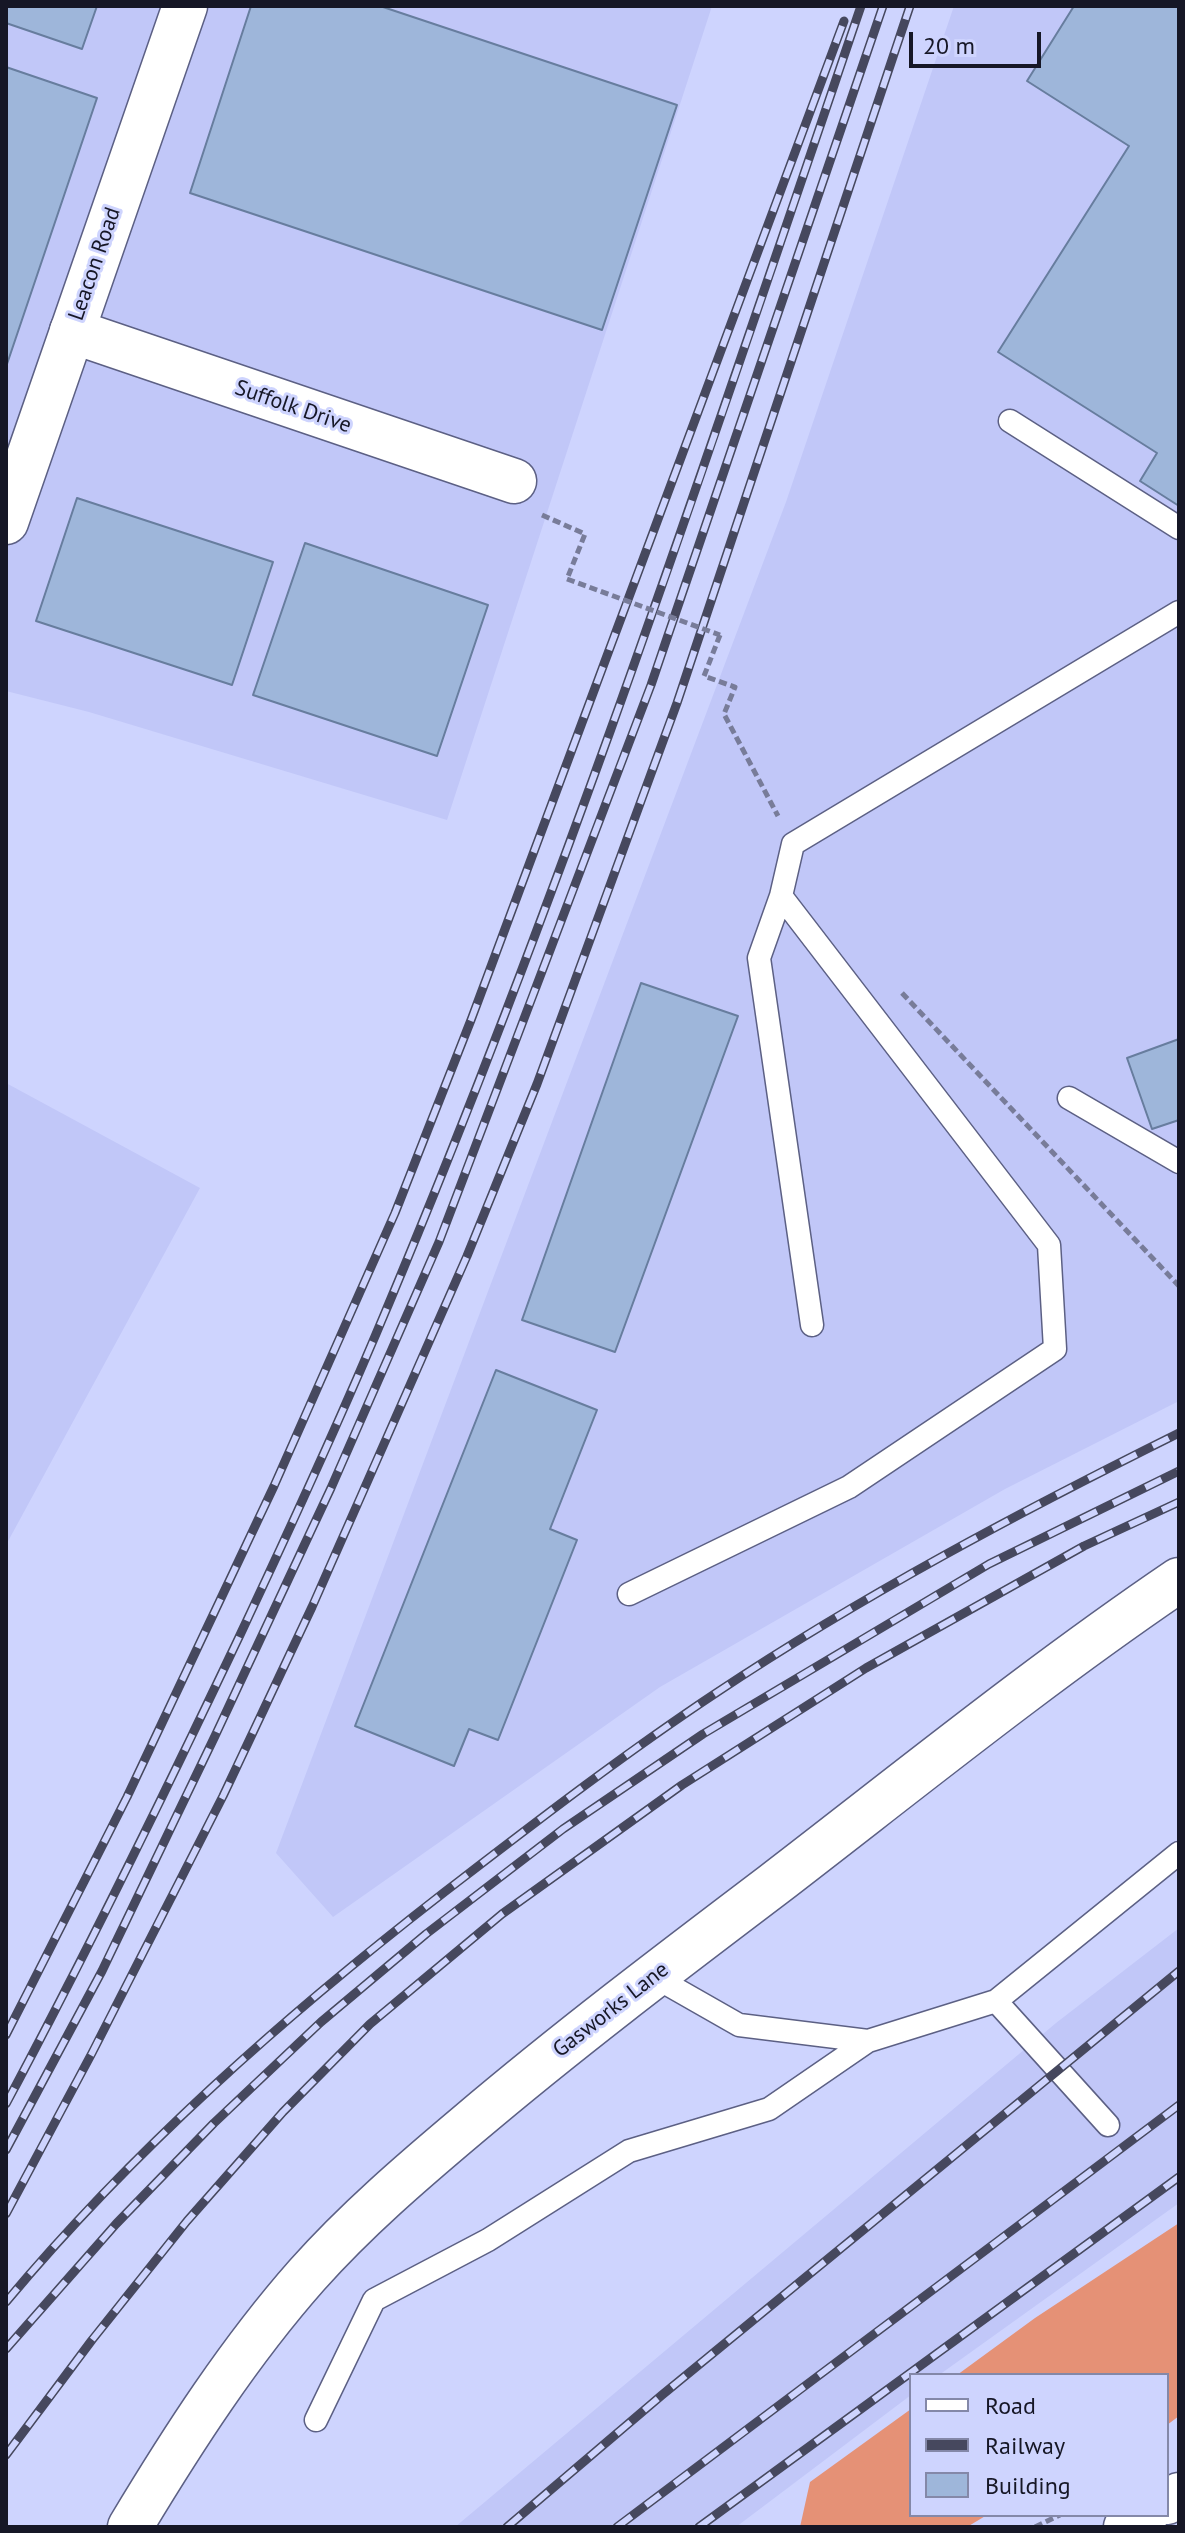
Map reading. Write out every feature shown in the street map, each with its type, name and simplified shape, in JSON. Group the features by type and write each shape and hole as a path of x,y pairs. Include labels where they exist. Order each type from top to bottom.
{"street":[{"name":"Leacon Road","path":"6,522 185,6"},
{"name":"Suffolk Drive","path":"72,331 521,495"},
{"name":"Gasworks Lane","path":"130,2527 176,2451 229,2374 307,2275 391,2190 521,2080 653,1976 1093,1638 1179,1580"}],"lane":[{"path":"1010,421 1179,528"},
{"path":"812,1325 759,958 781,896 793,844 1179,612"},
{"path":"629,1594 849,1487 1055,1349 1049,1245 781,896"},
{"path":"1069,1098 1179,1162"},
{"path":"316,2420 374,2300 488,2240 629,2151 769,2109 868,2041 996,2001 1179,1853"},
{"path":"653,1976 739,2025 868,2041"},
{"path":"996,2001 1108,2125"}],"path":[{"path":"521,495 585,534 567,579 720,635 704,676 735,687 724,714 793,844"},
{"path":"902,993 1179,1286"},
{"path":"1035,2527 1056,2517"}],"shaded area":[{"path":"6,6 712,6 447,820 89,712 6,691"},
{"path":"954,6 1179,6 1179,1401 1005,1489 660,1687 333,1917 276,1853 786,502"},
{"path":"6,1083 200,1188 6,1545"},
{"path":"1179,1928 1179,2203 942,2373 909,2373 909,2397 736,2527 455,2527 1056,2023"},
{"path":"1179,2223 1179,2416 1169,2424 1169,2373 960,2373 1035,2318"},
{"path":"909,2410 909,2517 984,2517 967,2527 800,2527 810,2482"}],"building":[{"path":"6,6 97,6 82,49 6,23"},
{"path":"251,6 380,6 677,105 602,330 190,193"},
{"path":"1074,6 1179,6 1179,506 1140,481 1157,453 998,352 1129,146 1027,81"},
{"path":"6,67 97,98 6,367"},
{"path":"77,498 273,562 232,685 36,621"},
{"path":"305,543 488,605 437,756 253,695"},
{"path":"641,983 738,1016 615,1352 522,1320"},
{"path":"1179,1039 1179,1120 1152,1129 1127,1058"},
{"path":"496,1370 597,1410 550,1529 577,1540 498,1740 469,1729 454,1766 355,1726"}],"railway":[{"path":"6,2104 126,1871 240,1635 343,1410 443,1171 508,1006 630,674 861,6"},
{"path":"6,2150 102,1971 215,1736 331,1488 439,1242 651,685 883,6"},
{"path":"6,2214 223,1796 312,1607 467,1256 537,1084 677,703 910,6"},
{"path":"6,2035 127,1797 274,1486 395,1213 471,1020 844,21"},
{"path":"6,2302 106,2191 213,2086 383,1940 577,1791 716,1693 885,1588 1001,1524 1179,1433"},
{"path":"6,2349 116,2224 214,2123 321,2022 426,1934 563,1829 703,1734 989,1564 1179,1471"},
{"path":"6,2455 187,2221 283,2112 370,2024 502,1914 682,1785 866,1668 1084,1546 1179,1502"},
{"path":"507,2527 662,2395 1179,1971"},
{"path":"617,2527 1179,2105"},
{"path":"910,2373 1179,2177"},
{"path":"699,2527 909,2374"}]}
